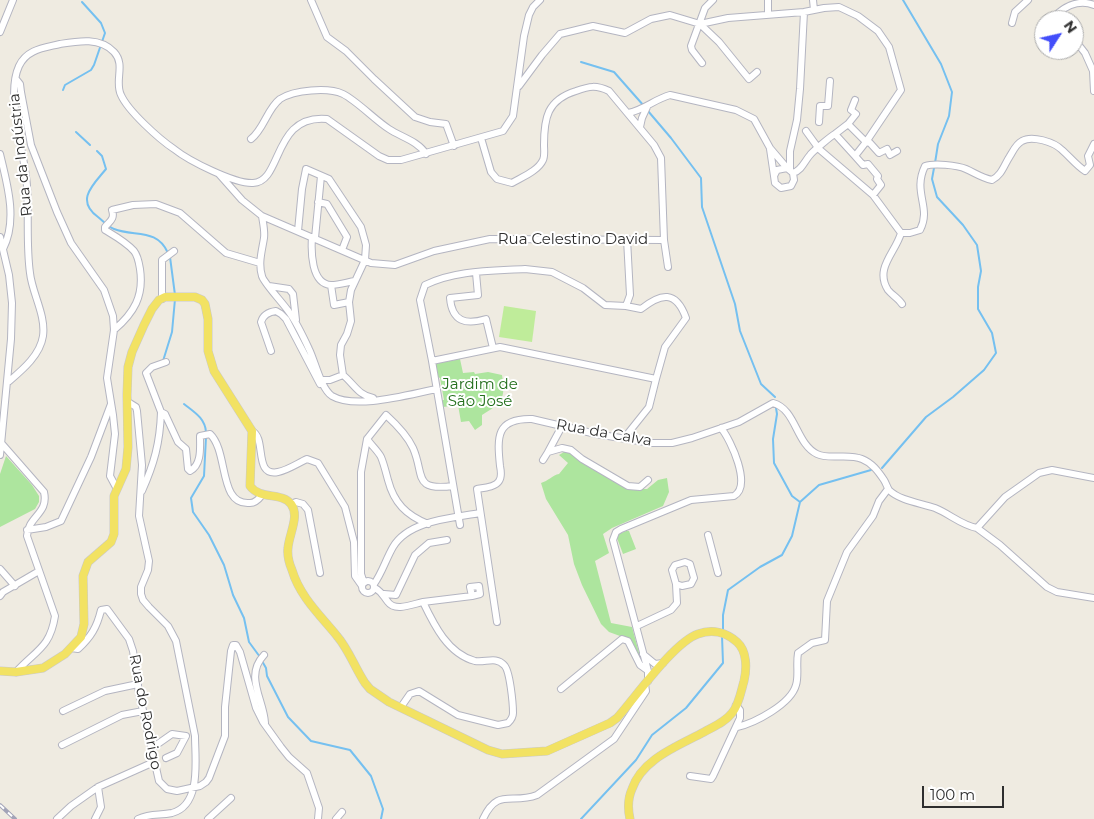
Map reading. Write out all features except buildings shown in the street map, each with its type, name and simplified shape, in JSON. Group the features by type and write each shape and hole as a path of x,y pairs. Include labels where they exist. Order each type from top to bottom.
{"main road":[{"path":"0,672 35,670 48,666 71,648 80,637 84,624 83,576 88,562 111,542 114,534 114,503 117,489 126,469 128,447 128,367 132,352 152,309 163,298 195,297 206,304 208,351 214,371 252,431 250,486 252,490 262,495 283,498 291,504 295,516 287,550 293,575 310,603 338,637 358,673 370,689 389,702 496,753 538,752 556,748 610,723 686,640 698,634 712,631 726,634 738,643 745,656 745,675 734,711 722,723 665,752 647,766 635,780 629,795 630,819"}],"street":[{"path":"0,32 13,0"},
{"path":"311,0 327,37 346,52 415,117 430,122 446,124 454,146"},
{"name":"Rua da Indústria","path":"6,383 37,352 43,336 42,321 30,273 27,185 15,105 14,87 19,66 26,55 36,49 90,40 108,47 118,57 120,64 119,89 123,100 174,150 218,173 244,182 255,183 266,177 294,127 306,120 327,119 379,156 388,160 401,160 426,154 503,131 509,125 513,116 524,36 529,15 533,7 540,0"},
{"path":"702,63 691,46 705,8 714,0"},
{"path":"768,0 768,14"},
{"path":"814,0 814,10"},
{"path":"1012,23 1015,12 1028,0"},
{"path":"1069,0 1073,3 1079,1 1094,5"},
{"path":"1063,10 1079,1"},
{"path":"700,24 728,18 804,12 839,7 858,16 878,31 888,47 901,90 855,156"},
{"path":"770,148 774,176 778,186 784,188 793,183 790,170 790,151 797,120 804,12"},
{"path":"518,87 560,34 593,26 625,33 651,19 670,15 700,24 749,79 757,72"},
{"path":"1084,53 1094,74 1094,91"},
{"path":"16,79 20,84 22,92 31,146 66,234 104,290 112,316 114,330 107,378 112,403 114,434 110,476 117,489"},
{"path":"819,122 820,106 828,106 830,81"},
{"path":"481,138 491,172 497,179 512,183 534,171 543,160 545,119 551,106 560,97 584,88 598,86 609,91 640,127"},
{"path":"251,139 256,135 280,99 300,91 331,91 343,94 390,130 421,146 426,154"},
{"path":"628,113 648,107 661,97 670,95 736,110 754,119 770,148 790,170"},
{"path":"774,176 777,170 798,171 810,155 819,149 830,136 848,124 856,114 850,110 855,100"},
{"path":"640,127 648,107"},
{"path":"848,124 879,153 887,149 890,155 898,151"},
{"name":"Rua Celestino David","path":"640,127 661,158 664,240 668,268"},
{"path":"806,131 819,149 873,195 901,233"},
{"path":"835,134 863,165 868,164 878,176 876,180 881,185 873,195"},
{"path":"901,233 920,230 925,215 920,182 926,166 934,164 965,169 972,174 992,180 1001,173 1020,141 1027,139 1061,148 1076,166 1085,171 1090,165 1088,156 1094,144"},
{"path":"776,155 783,157 790,151"},
{"path":"0,154 8,192 10,213 9,231 4,249"},
{"path":"298,231 306,169 328,179 361,227 366,245 365,260 351,290 349,302 351,321 341,345 340,355 343,375 357,391 367,397 378,399"},
{"name":"Rua Celestino David","path":"218,173 242,200 262,216 376,264 395,264 434,251 490,239 664,240"},
{"path":"321,176 312,259 315,270 326,284 332,285 355,281"},
{"path":"318,202 327,204 347,237 342,250"},
{"path":"114,330 133,310 141,290 140,274 135,252 105,230 114,215 112,210 133,205 156,204 180,213 226,254 260,263"},
{"path":"262,216 264,236 260,263 263,282 269,286 296,324 310,349 325,388"},
{"path":"901,233 884,264 884,274 888,290 897,296 902,304"},
{"path":"0,237 4,249 12,302 0,455"},
{"path":"626,306 630,295 627,239"},
{"path":"163,298 162,260 174,251"},
{"path":"460,525 420,300 425,285 440,278 525,269 552,272 583,288 605,305 641,309 652,300 664,296 670,297 684,312 685,322 665,347 649,407 625,438"},
{"path":"476,273 478,295 450,298 451,304 454,314 462,320 471,323 486,319 493,348"},
{"path":"332,285 334,305 349,302"},
{"path":"269,286 289,289 293,294 296,324"},
{"path":"271,352 261,322 262,317 276,311 286,319 314,374 320,384 332,396 357,402 437,389"},
{"path":"432,361 500,347 656,379"},
{"path":"140,497 154,465 160,441 161,412 146,374 152,367 166,362"},
{"path":"322,380 330,380 343,375"},
{"path":"128,402 136,406 137,411 142,465 140,516 149,561 141,587 141,594 143,600 168,626 176,641 195,736 195,787 190,799 177,812 151,814 138,819"},
{"path":"27,530 46,527 61,521 91,457 112,403"},
{"name":"Rua da Calva","path":"480,513 477,489 496,484 500,480 498,439 501,431 507,424 522,418 532,418 596,434 651,443 672,443 739,422 773,403 780,405 786,411 807,446 818,454 847,455 866,461 877,469 888,489"},
{"path":"161,412 165,414 178,442 186,449 187,464 190,471 198,463 200,436 207,434 219,447 229,491 237,502 254,502 262,495"},
{"path":"453,486 436,488 428,486 421,479 414,449 401,429 386,415 367,439 361,472 361,574 363,592 371,593 394,546 401,536 418,526 480,513 497,622"},
{"path":"543,460 562,426"},
{"path":"483,819 488,808 495,802 502,798 529,798 537,795 614,740 646,691 648,671 613,540 616,532 691,500 738,494 741,489 737,456 729,438 721,428"},
{"path":"252,431 255,432 258,438 263,464 267,470 280,472 307,459 318,463 345,507 354,542 355,576 363,584"},
{"path":"367,439 381,458 395,498 413,518 428,524"},
{"path":"2,444 44,492 46,499 43,508 28,526 27,536 55,616 53,627 46,643 16,672"},
{"path":"548,452 562,448 571,450 582,459 628,486 640,486 648,480"},
{"path":"363,461 370,454 377,452"},
{"path":"977,528 1005,497 1039,473 1052,470 1094,478"},
{"path":"737,727 779,707 796,687 798,653 812,643 825,640 827,601 846,552 874,516 879,501 888,489 896,495 937,509 977,528 1000,545 1046,587 1058,592 1094,598"},
{"path":"291,504 296,502 303,504 308,510 320,572"},
{"path":"708,535 718,573"},
{"path":"384,594 396,595 415,555 429,543 447,540"},
{"path":"0,569 15,586"},
{"path":"1,594 38,571"},
{"path":"363,584 368,581 384,594 389,604 398,607 472,596"},
{"path":"637,626 671,610 677,603 676,584"},
{"path":"401,707 410,694 419,692 458,715 498,725 508,723 513,715 506,665 497,660 476,661 458,654 437,629 423,602"},
{"name":"Rua do Rodrigo","path":"71,648 78,649 97,626 101,610 107,609 134,651 143,711 159,781 166,789 177,791 195,787"},
{"path":"561,689 622,639 628,640 640,665 648,671"},
{"path":"195,787 206,782 223,744 231,651 233,645 236,645 240,652 256,708 289,757 307,773 319,808 318,819"},
{"path":"643,654 655,664 663,664"},
{"path":"264,655 256,668 255,680 260,704 265,714 265,724"},
{"path":"63,711 105,691 138,684"},
{"path":"690,776 711,779 737,727 740,710 736,705"},
{"path":"62,745 122,715 143,711"},
{"path":"152,748 172,734 186,736 177,753 166,758"},
{"path":"57,819 98,786 154,762"},
{"path":"95,819 100,807 98,786"},
{"path":"208,819 231,798"},
{"path":"336,819 342,812"}],"green space":[{"path":"504,306 536,311 532,342 499,337"},
{"name":"Jardim de São José","path":"460,359 463,373 488,372 502,375 503,395 494,407 482,415 482,425 475,430 469,421 461,422 458,405 443,407 442,400 444,400 440,378 434,364"},
{"path":"569,452 628,489 647,489 658,480 667,478 669,492 663,506 612,528 603,534 609,553 595,561 611,623 632,627 641,660 631,640 609,632 601,624 574,564 568,535 546,499 541,483 559,474 568,463 559,455"},
{"path":"6,456 32,485 39,496 39,502 35,509 0,527 0,474"},
{"path":"629,531 636,549 623,554 617,538 619,534"}],"waterway":[{"path":"903,0 941,64 952,92 949,116 938,144 935,163"},
{"path":"63,90 65,85 91,70 105,33 101,23 82,2"},
{"path":"581,62 614,72 644,106"},
{"path":"648,111 701,178 702,207 735,304 740,331 761,384 775,397"},
{"path":"76,132 90,145"},
{"path":"97,151 102,156 106,169 88,193 87,199 91,211 112,228 145,235 158,240 168,253"},
{"path":"882,468 926,417 984,370 996,353 992,333 978,309 978,287 981,271 977,245 963,225 937,197 932,179 934,168"},
{"path":"170,257 175,295"},
{"path":"163,361 172,332 175,299"},
{"path":"184,404 201,419 206,432"},
{"path":"776,408 777,414 773,439 774,463 792,496 800,502"},
{"path":"206,437 204,476 191,498 193,512 209,535 224,565 233,595 244,618 249,642 260,657"},
{"path":"723,631 723,615 728,590 760,567 782,555 792,536 800,502 819,485 871,470"},
{"path":"581,819 636,760 652,735 686,708 723,663 722,636"},
{"path":"262,661 266,668 267,676 288,717 311,741 350,750 371,776 383,809 381,819"}],"railway":[{"path":"0,805 15,819"}]}
